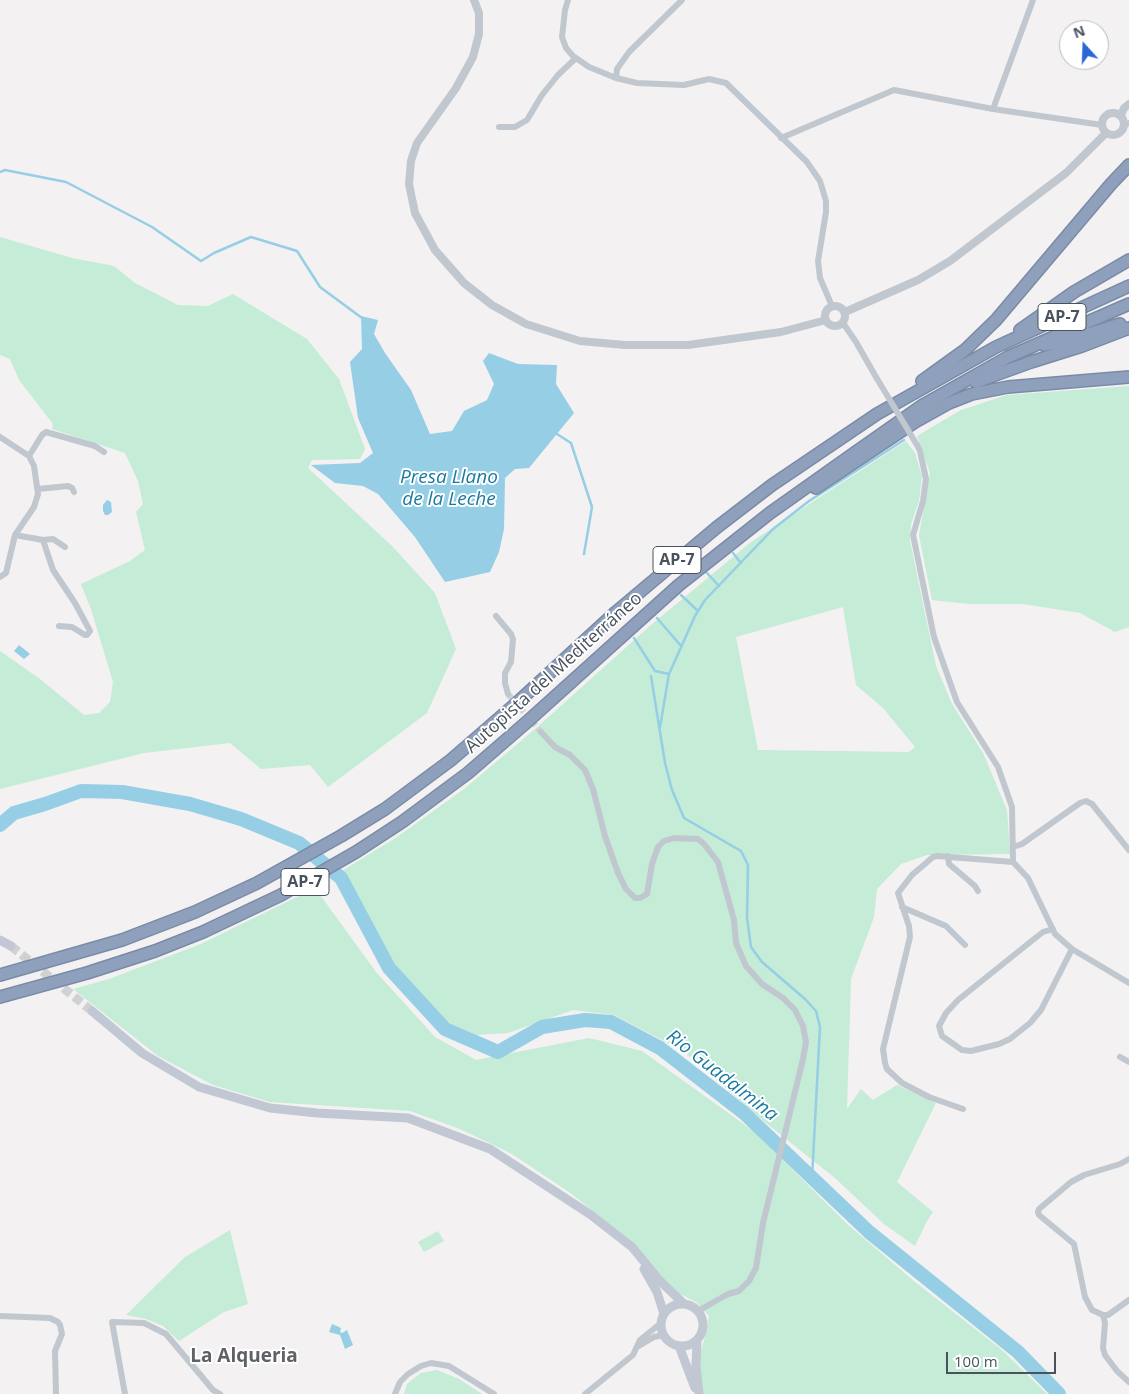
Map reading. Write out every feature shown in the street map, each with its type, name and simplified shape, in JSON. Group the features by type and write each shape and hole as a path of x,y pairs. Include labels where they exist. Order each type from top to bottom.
{"highway":[{"path":"877,414 965,350 996,320 1129,165"},
{"path":"996,347 1074,292 1129,260"},
{"path":"1074,292 1129,268"},
{"name":"Autopista del Mediterráneo","path":"0,975 122,940 194,912 295,863 385,809 451,760 616,612 716,528 772,485 877,414 996,347 1129,286"},
{"name":"Autopista del Mediterráneo","path":"0,997 87,973 203,932 281,895 319,874 402,822 468,773 679,585 770,513 883,433 923,405 1027,347 1129,304"},
{"path":"1018,366 1067,341 1129,321"},
{"path":"883,433 910,420 970,385 1018,366 1082,346 1129,328"},
{"path":"1027,347 1067,341"},
{"path":"770,513 828,482 915,422 960,399 996,388 1129,377"}],"main road":[{"path":"0,940 11,946"},
{"path":"92,1011 142,1053 199,1087 270,1108 316,1113 408,1118 490,1149 591,1215 632,1247 660,1281 684,1304"},
{"path":"615,1234 647,1272 657,1292 663,1335 673,1344 679,1346 686,1346 697,1340"},
{"path":"662,1318 672,1306 684,1304 694,1307 698,1311 703,1322 703,1329 697,1340 698,1394"},
{"path":"679,1346 698,1394"}],"street":[{"path":"474,0 479,13 479,34 473,57 456,88 417,143 411,162 409,184 415,213 436,250 464,283 492,305 526,324 580,340 625,345 688,345 781,332 826,320"},
{"path":"568,0 562,37 566,48 576,58 589,67 616,78 637,83 684,85 709,79 726,83 815,172 826,201 818,261 820,278 832,306"},
{"path":"616,78 617,69 629,52 682,0"},
{"path":"993,110 1033,0"},
{"path":"499,127 516,127 528,120 542,95 558,75 576,58"},
{"path":"781,138 894,90 993,110 1102,125"},
{"path":"1121,115 1124,108 1129,104"},
{"path":"1112,112 1121,115 1127,124 1122,131 1115,135 1106,133 1102,125 1104,117 1112,112"},
{"path":"845,312 918,280 950,261 1066,173 1106,133"},
{"path":"832,306 840,306 845,312 843,324 831,326 826,320 826,312 832,306"},
{"path":"843,324 856,342 920,451 926,479 923,501 913,535 934,637 957,702 998,767 1012,807 1013,862"},
{"path":"28,456 46,432 95,446 104,452"},
{"path":"0,577 6,573 15,536 34,507 38,494 34,466 28,456 3,436"},
{"path":"38,490 68,486 74,492"},
{"path":"15,536 43,540 53,539 65,547"},
{"path":"43,540 53,570 75,603 90,631 84,635 72,627 59,626"},
{"path":"496,616 513,639 511,662 505,672 508,694"},
{"path":"541,732 555,747 570,755 586,770 594,789 605,836 618,873 626,890 635,898 640,898 647,894 652,864 658,847 664,841 674,838 698,839 704,844 718,862 734,920 736,943 746,966 762,984 783,998 795,1010 803,1026 806,1042 803,1059 763,1223 756,1268 749,1281 738,1291 728,1294 698,1311"},
{"path":"1013,847 1022,844 1080,803 1086,801 1092,804 1129,850"},
{"path":"948,856 949,864 975,886 978,891"},
{"path":"963,1109 929,1097 902,1083 887,1069 884,1063 883,1049 910,937 909,926 898,893 912,875 933,857 948,856 1013,862 1028,878 1055,934 1072,949 1129,983"},
{"path":"902,907 946,926 965,945"},
{"path":"1053,929 1043,932 958,1000 939,1026 942,1036 962,1050 971,1051 993,1046 1010,1039 1030,1023 1042,1010 1072,949"},
{"path":"1120,1057 1129,1062"},
{"path":"1129,1159 1120,1164 1084,1174 1071,1182 1039,1209 1038,1212 1039,1215 1074,1244 1085,1297 1092,1310 1108,1315 1129,1300"},
{"path":"1103,1315 1103,1348 1105,1355 1117,1371 1129,1382"},
{"path":"0,1316 50,1318 58,1322 62,1334 55,1351 56,1394"},
{"path":"585,1394 629,1358 644,1335 662,1318"},
{"path":"125,1394 112,1322 144,1323 166,1334 213,1390 220,1394"},
{"path":"637,1348 654,1337 663,1335"},
{"path":"395,1394 400,1382 408,1374 421,1366 431,1363 449,1366 494,1394"}],"green space":[{"path":"0,237 72,258 114,266 135,283 178,305 208,306 233,294 307,339 339,379 365,449 360,459 312,460 308,468 392,546 435,593 456,649 427,713 328,787 310,765 261,769 230,743 144,753 0,789 0,651 40,679 84,715 99,713 110,702 113,682 91,609 81,584 130,561 145,550 136,512 143,504 138,481 125,453 52,429 53,424 19,380 10,359 0,355"},
{"path":"1129,386 1129,627 1115,632 1080,613 1023,604 969,604 932,600 919,535 930,473 917,436 961,410 1007,395"},
{"path":"906,441 915,453 922,476 919,501 911,524 910,541 936,666 952,704 983,753 1007,810 1010,854 927,855 901,864 877,889 874,917 851,979 847,1109 861,1089 873,1100 897,1085 936,1103 897,1182 933,1212 915,1246 884,1224 835,1178 766,1123 683,1051 614,1015 573,1010 508,1033 477,1035 445,1021 394,967 342,871 397,837 464,789 535,729 651,625 751,542","holes":["843,607 856,685 883,708 915,747 909,752 758,750 736,637"]},
{"path":"315,888 376,972 435,1037 476,1060 589,1038 642,1051 756,1133 847,1224 915,1282 1002,1350 1047,1394 702,1394 699,1358 709,1316 696,1302 674,1291 626,1237 569,1192 512,1154 460,1129 410,1111 270,1102 213,1085 158,1056 73,989 109,979 201,944"},
{"path":"230,1230 248,1304 224,1312 179,1341 163,1326 146,1319 126,1315 185,1257"},
{"path":"438,1231 444,1241 424,1252 418,1242"},
{"path":"437,1370 459,1379 482,1394 404,1394 407,1384 421,1373"}],"water":[{"name":"Presa Llano de la Leche","path":"361,316 378,320 374,334 411,390 430,434 452,431 464,411 487,400 494,384 483,361 489,353 518,364 557,365 556,384 574,413 529,468 515,469 505,478 504,529 499,552 490,572 445,582 415,537 378,494 363,486 335,483 311,465 360,463 373,453 358,418 350,362 362,349"},
{"path":"107,500 111,502 112,512 105,515 103,505"},
{"path":"19,645 30,654 24,659 14,651"},
{"path":"332,1324 341,1328 340,1332 342,1333 347,1330 353,1345 345,1349 340,1335 329,1332"}],"waterway":[{"path":"0,172 5,170 66,182 152,227 201,261 214,253 251,237 297,251 320,287 362,318"},
{"path":"553,433 571,443 592,507 584,554"},
{"path":"660,727 669,674 695,616 705,600 773,529 809,501 904,440"},
{"path":"733,553 741,563"},
{"path":"707,573 719,586"},
{"path":"681,595 698,611"},
{"path":"657,618 681,646"},
{"path":"634,638 655,671 669,674"},
{"path":"651,676 665,763 672,790 684,818 741,851 748,865 747,918 751,947 762,962 816,1011 820,1027 812,1178"},
{"name":"Rio Guadalmina","path":"0,825 14,813 81,791 122,792 190,804 241,819 299,843 341,878 389,968 445,1029 498,1052 542,1027 585,1020 611,1022 660,1048 744,1113 869,1232 1018,1352 1059,1394"}],"tunnel":[{"path":"508,694 541,732"},
{"path":"11,946 92,1011"}],"district":[{"name":"La Alqueria","path":"244,1357"}]}
